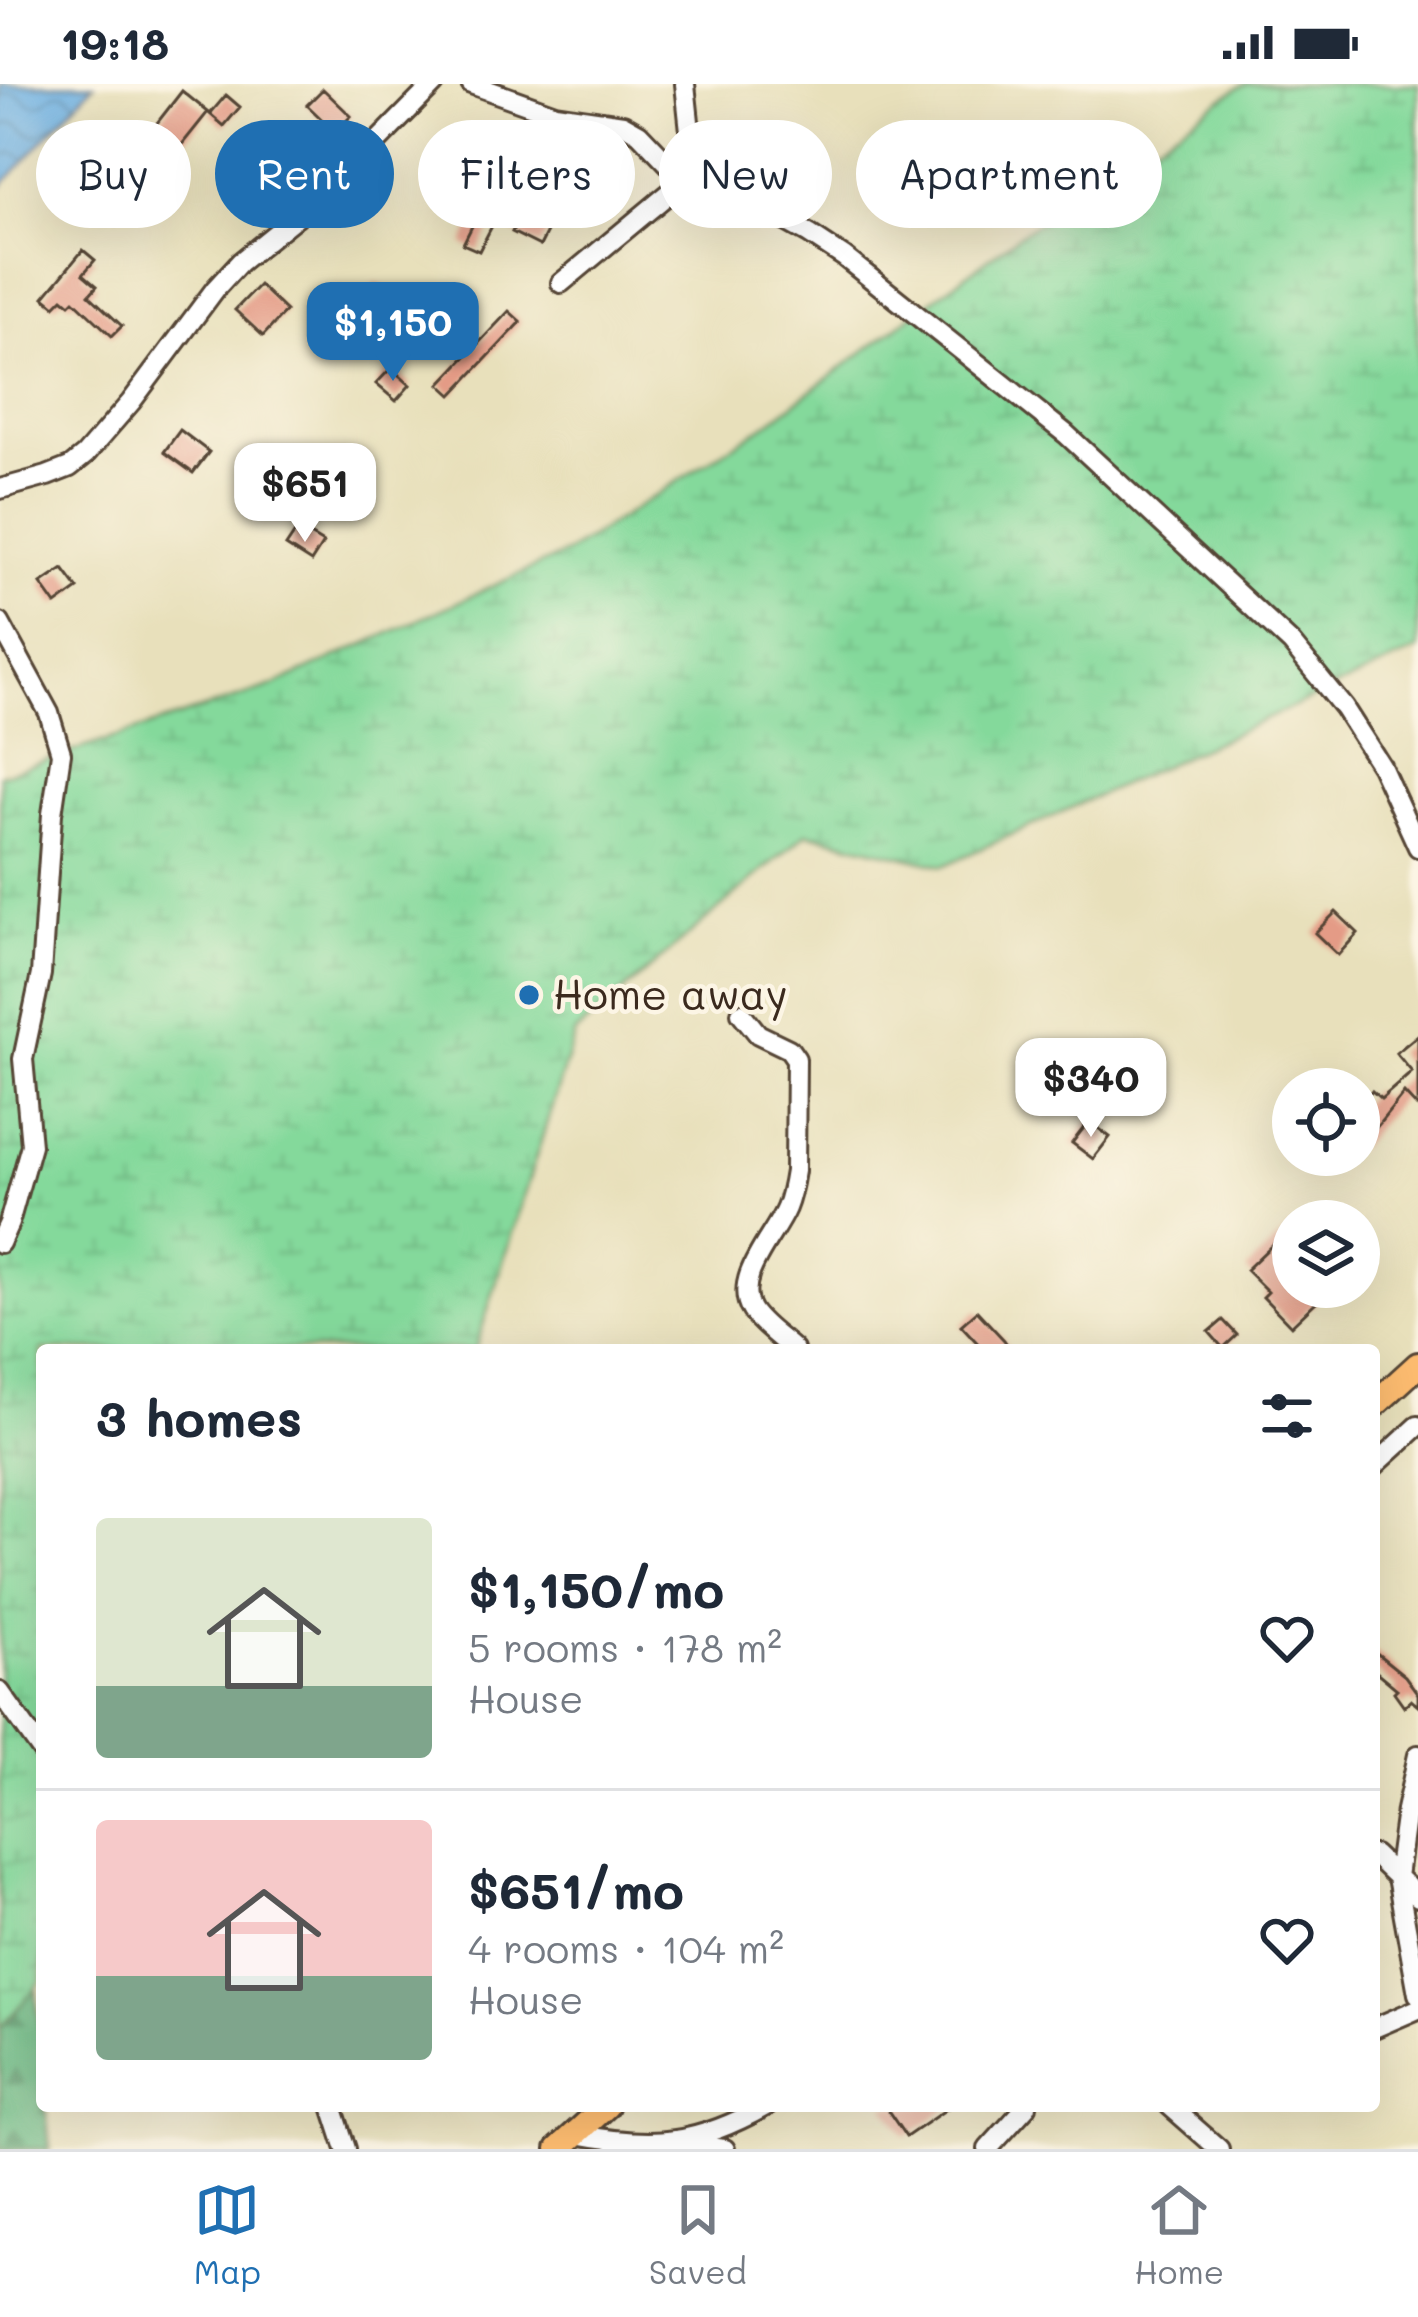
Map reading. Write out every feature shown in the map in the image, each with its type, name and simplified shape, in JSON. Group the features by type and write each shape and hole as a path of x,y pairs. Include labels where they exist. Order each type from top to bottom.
{"main road":[{"path":"1380,1400 1418,1365"},
{"path":"568,2141 599,2112"}],"street":[{"path":"0,488 58,471 85,455 240,262 301,213 434,84"},
{"path":"471,84 555,114 632,128 659,150"},
{"path":"686,84 688,120"},
{"path":"560,283 659,201"},
{"path":"798,228 844,257 1066,434 1292,644 1316,670 1381,766 1418,847"},
{"path":"0,622 49,713 61,754 41,974 22,1059 31,1144 0,1244"},
{"path":"741,1013 758,1034 789,1049 796,1059 792,1189 747,1278 746,1289 755,1315 787,1344"},
{"path":"1380,1461 1418,1426"},
{"path":"0,1692 36,1743"},
{"path":"1418,1755 1397,1877 1418,1994"},
{"path":"1380,1861 1418,1898"},
{"path":"1380,2025 1418,2009"},
{"path":"334,2112 346,2149"},
{"path":"679,2144 752,2112"},
{"path":"988,2149 1022,2112"},
{"path":"1177,2112 1219,2149"},
{"path":"568,2141 725,2149"}],"green space":[{"path":"1248,84 1418,84 1418,650 943,866 807,833 575,1033 477,1344 36,1344 36,1988 0,2028 0,775 268,688 568,552 771,421 1030,228 1162,228 1162,139"},
{"path":"36,1987 36,2112 47,2112 50,2149 0,2149 0,2029"}],"water":[{"path":"0,84 94,84 61,120 36,120 36,148 0,188"}],"building":[{"path":"323,89 351,116 323,120 307,105"},
{"path":"182,91 208,112 191,133 191,120 159,120"},
{"path":"226,95 240,107 229,120 217,120 210,114"},
{"path":"471,228 491,228 479,251 463,244"},
{"path":"514,228 549,228 540,246 512,232"},
{"path":"83,250 95,260 83,274 97,286 89,295 122,326 112,336 74,300 70,304 63,298 55,306 44,297"},
{"path":"375,283 400,294 390,314 365,303"},
{"path":"259,285 286,311 263,336 235,310"},
{"path":"509,311 521,322 452,395 440,384"},
{"path":"391,368 410,385 396,401 376,384"},
{"path":"180,430 209,452 193,473 164,452"},
{"path":"298,528 323,543 311,562 286,546"},
{"path":"63,569 78,589 56,605 41,584"},
{"path":"1336,912 1358,933 1338,955 1315,933"},
{"path":"1418,1035 1418,1108 1404,1093 1380,1123 1380,1098 1412,1072 1396,1053"},
{"path":"1089,1121 1110,1137 1093,1159 1072,1143"},
{"path":"1272,1245 1272,1306 1263,1297 1268,1292 1246,1270"},
{"path":"1274,1308 1310,1308 1291,1326"},
{"path":"977,1311 1007,1344 978,1344 961,1325"},
{"path":"1223,1320 1237,1335 1220,1344 1209,1332"},
{"path":"1380,1656 1405,1676 1418,1694 1418,1706 1411,1700 1404,1706 1394,1692 1397,1689 1380,1675"},
{"path":"889,2112 942,2112 906,2137"}],"place":[{"name":"Home away","path":"529,995"}]}
